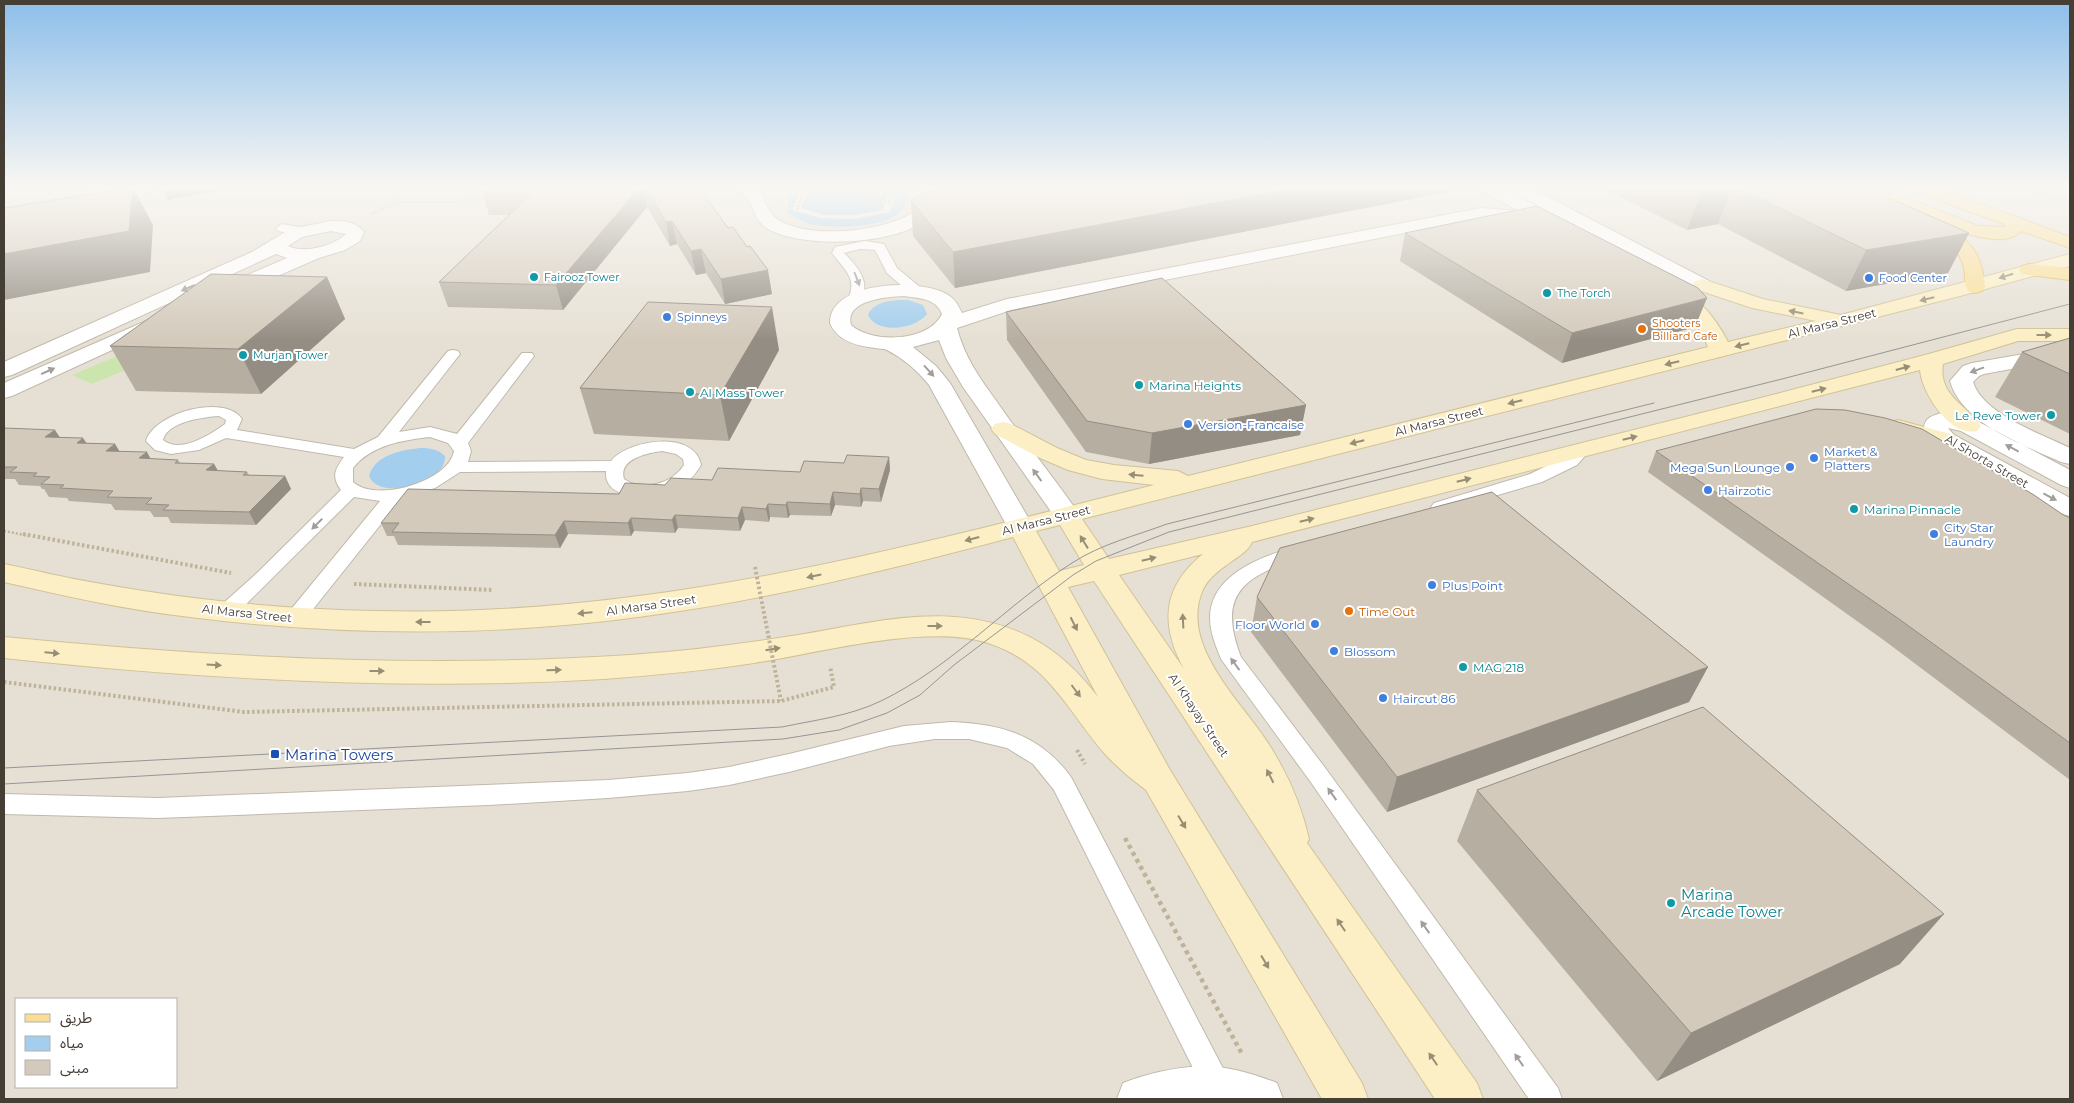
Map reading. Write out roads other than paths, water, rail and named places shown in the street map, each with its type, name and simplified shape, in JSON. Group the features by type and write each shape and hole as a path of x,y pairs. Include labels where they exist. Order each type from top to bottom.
{"main road":[{"path":"1952,237 1970,257 1975,287"},
{"path":"2056,237 2070,243"},
{"name":"Al Marsa Street","path":"4,573 42,583 126,598 226,612 361,621 438,622 586,613 675,602 752,589 853,568 1975,287 2029,270 2070,260"},
{"path":"2029,270 2070,274"},
{"path":"1654,277 1701,315 1713,331 1720,351"},
{"path":"1702,285 1759,304 1844,320"},
{"path":"1050,582 1252,534 1761,405 1933,360 2017,335 2070,334"},
{"path":"1978,346 2024,359"},
{"path":"1933,360 1931,373 1935,388 1949,410 1968,426"},
{"path":"1761,405 1821,411"},
{"path":"1874,422 1945,440"},
{"path":"1004,429 1047,453 1096,470 1137,476 1202,480"},
{"name":"Al Khayay Street","path":"1066,514 1294,856 1461,1099"},
{"path":"1020,526 1158,780 1346,1099"},
{"path":"1252,534 1217,557 1194,580 1186,594 1182,608 1182,624 1185,640 1192,657 1246,735 1278,791 1288,822 1294,856"},
{"path":"4,648 248,667 350,671 506,672 642,665 725,657 910,627 959,627 984,630 1026,647 1045,658 1061,672 1118,746 1158,780"}],"street":[{"path":"4,370 252,258 278,237"},
{"path":"280,237 280,249 293,254 343,248 354,237"},
{"path":"1007,305 945,301 916,291 890,291 865,296 854,301 841,312 839,319 845,331 863,340 889,343 922,339 947,325 1007,305 1355,237"},
{"path":"1582,237 1654,277"},
{"path":"1604,237 1702,285"},
{"path":"4,391 317,252"},
{"name":"Al Khayay Street","path":"945,301 949,305 952,314 947,325 951,345 962,367 1004,429 1066,514"},
{"path":"889,343 916,359 939,383 1020,526"},
{"path":"2070,352 2024,359 1971,371 1961,381 1964,394 1971,402 1995,420 2070,457"},
{"name":"Al Shorta Street","path":"2070,480 1968,426 1942,420 1936,423 1936,430 1945,440 2014,488 2070,508"},
{"path":"1139,1099 1172,1089 1244,1094"}],"lane":[{"path":"854,301 860,288 860,282 838,253 839,250 844,248 868,245 880,247 892,270 916,291"},
{"path":"384,440 453,354"},
{"path":"460,442 527,356"},
{"path":"430,432 453,437 460,442 463,449 462,458 456,467 430,484 395,494 362,494 351,490 344,482 343,474 347,464 357,454 384,440 430,432"},
{"path":"225,433 357,454"},
{"path":"1421,513 1536,478 1571,461 1582,450"},
{"path":"456,467 615,466"},
{"path":"226,612 263,578 351,490"},
{"path":"295,618 322,582 395,494"},
{"path":"1319,546 1258,566 1236,583 1228,593 1219,617 1224,645 1230,659 1318,775 1548,1099"},
{"path":"4,804 136,808 303,803 498,795 669,784 759,770 903,734 928,730 977,732 998,736 1019,743 1037,754 1052,767 1244,1094"}],"water":[{"path":"898,300 908,300 923,305 927,314 914,323 897,328 879,325 868,315 877,305"},
{"path":"420,448 434,449 445,456 443,466 424,481 412,486 385,488 375,484 369,476 372,469 383,458 397,452"}],"tram line":[{"path":"4,784 783,739 839,730 887,713 920,695 954,665 1073,575 1096,561 1169,532 1782,379 2070,304"},
{"path":"4,768 782,727 832,717 869,706 907,687 956,653 1024,597 1072,563 1083,556 1118,541 1167,524 1654,403"}],"place":[{"name":"Fairooz Tower","path":"534,277"},
{"name":"Food Center","path":"1869,278"},
{"name":"The Torch","path":"1547,293"},
{"name":"Spinneys","path":"667,317"},
{"name":"Shooters Billiard Cafe","path":"1642,329"},
{"name":"Murjan Tower","path":"243,355"},
{"name":"Marina Heights","path":"1139,385"},
{"name":"Al Mass Tower","path":"690,392"},
{"name":"Le Reve Tower","path":"2051,415"},
{"name":"Version-Francaise","path":"1188,424"},
{"name":"Market & Platters","path":"1814,458"},
{"name":"Mega Sun Lounge","path":"1790,467"},
{"name":"Hairzotic","path":"1708,490"},
{"name":"Marina Pinnacle","path":"1854,509"},
{"name":"City Star Laundry","path":"1934,534"},
{"name":"Plus Point","path":"1432,585"},
{"name":"Time Out","path":"1349,611"},
{"name":"Floor World","path":"1315,624"},
{"name":"Blossom","path":"1334,651"},
{"name":"MAG 218","path":"1463,667"},
{"name":"Haircut 86","path":"1383,698"},
{"name":"Marina Towers","path":"275,754"},
{"name":"Marina Arcade Tower","path":"1671,903"}]}
